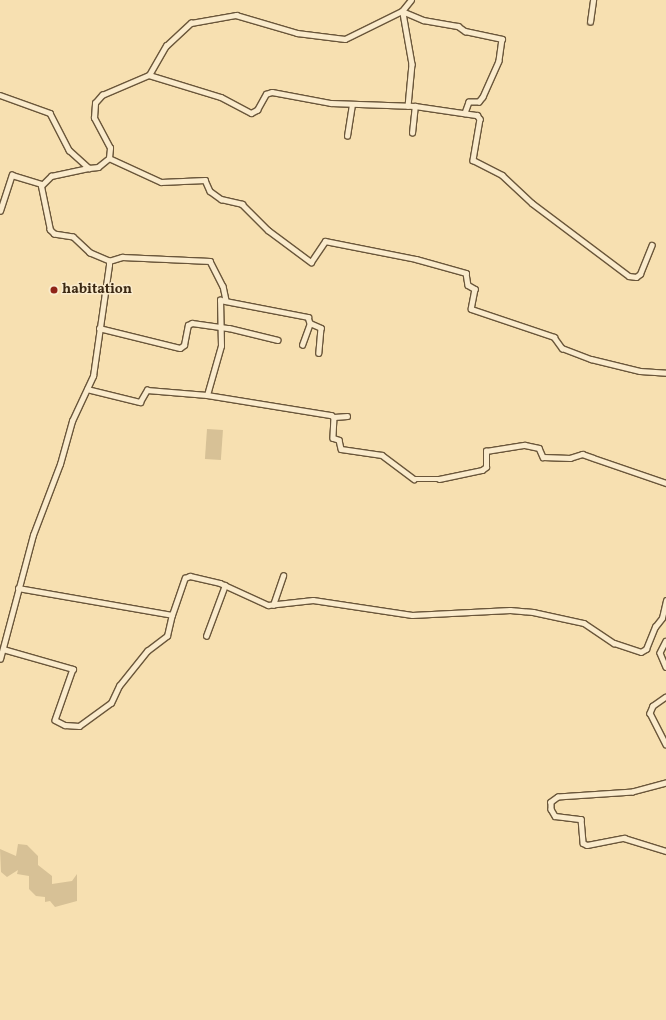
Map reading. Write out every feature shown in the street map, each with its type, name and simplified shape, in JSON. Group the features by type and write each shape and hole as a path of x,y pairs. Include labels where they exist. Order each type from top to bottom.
{"street":[{"path":"42,184 51,176 98,167 109,158 110,145 94,118 95,103 102,95 149,75 175,35 202,19 236,15 297,33 345,39 402,12 411,0"},
{"path":"590,22 593,0"},
{"path":"402,12 412,64 408,106"},
{"path":"402,12 423,20 458,26 465,31 502,39 499,61 483,98 479,102 469,102 465,113"},
{"path":"149,75 220,97 251,113 255,113 269,92 352,104 415,106 465,113 479,118 474,160 502,175 532,203 629,276 636,277 640,274 652,245"},
{"path":"0,95 50,112 69,150 89,168"},
{"path":"347,136 352,104"},
{"path":"412,133 415,106"},
{"path":"109,158 161,182 205,180 210,191 221,199 242,204 265,228 311,262 325,241 416,259 466,273 468,285 475,289 470,309 554,338 562,348 591,359 640,371 666,373"},
{"path":"0,211 12,175 42,184"},
{"path":"42,184 50,230 54,234 73,238 90,253 109,261 122,256 210,261 223,285 226,300"},
{"path":"0,659 18,588 72,421 93,376 109,261"},
{"path":"207,395 220,348 221,326 219,303 226,300 307,316 310,323 321,328 320,353"},
{"path":"302,345 310,323"},
{"path":"99,328 180,348 184,345 189,324 221,326 278,340"},
{"path":"86,389 139,402 147,390 207,395 334,417 346,416"},
{"path":"334,417 333,438 340,440 341,449 382,455 414,479 439,479 482,470 486,467 486,451 525,446 539,448 544,458 570,458 582,454 666,483"},
{"path":"273,605 283,576"},
{"path":"3,649 73,668 54,720 67,726 80,726 111,703 119,686 147,651 167,636 172,615 187,577 225,585 256,601 273,605 306,599 412,615 510,610 533,612 584,623 608,640 641,652 646,649 654,627 664,620 666,600"},
{"path":"206,636 225,585"},
{"path":"18,588 172,615"},
{"path":"666,641 660,653 666,667"},
{"path":"666,697 653,706 650,713 666,744"},
{"path":"666,783 633,792 558,797 551,802 551,809 555,816 581,819 582,838 587,845 624,838 666,851"}],"shaded area":[{"path":"207,429 223,430 221,460 205,459"},
{"path":"18,844 27,845 38,856 38,865 52,876 52,884 72,881 77,874 77,901 55,907 50,901 45,902 45,897 36,896 29,889 29,876 17,874 18,870 7,877 1,872 0,849 16,856"}],"place":[{"name":"habitation","path":"54,290"}]}
